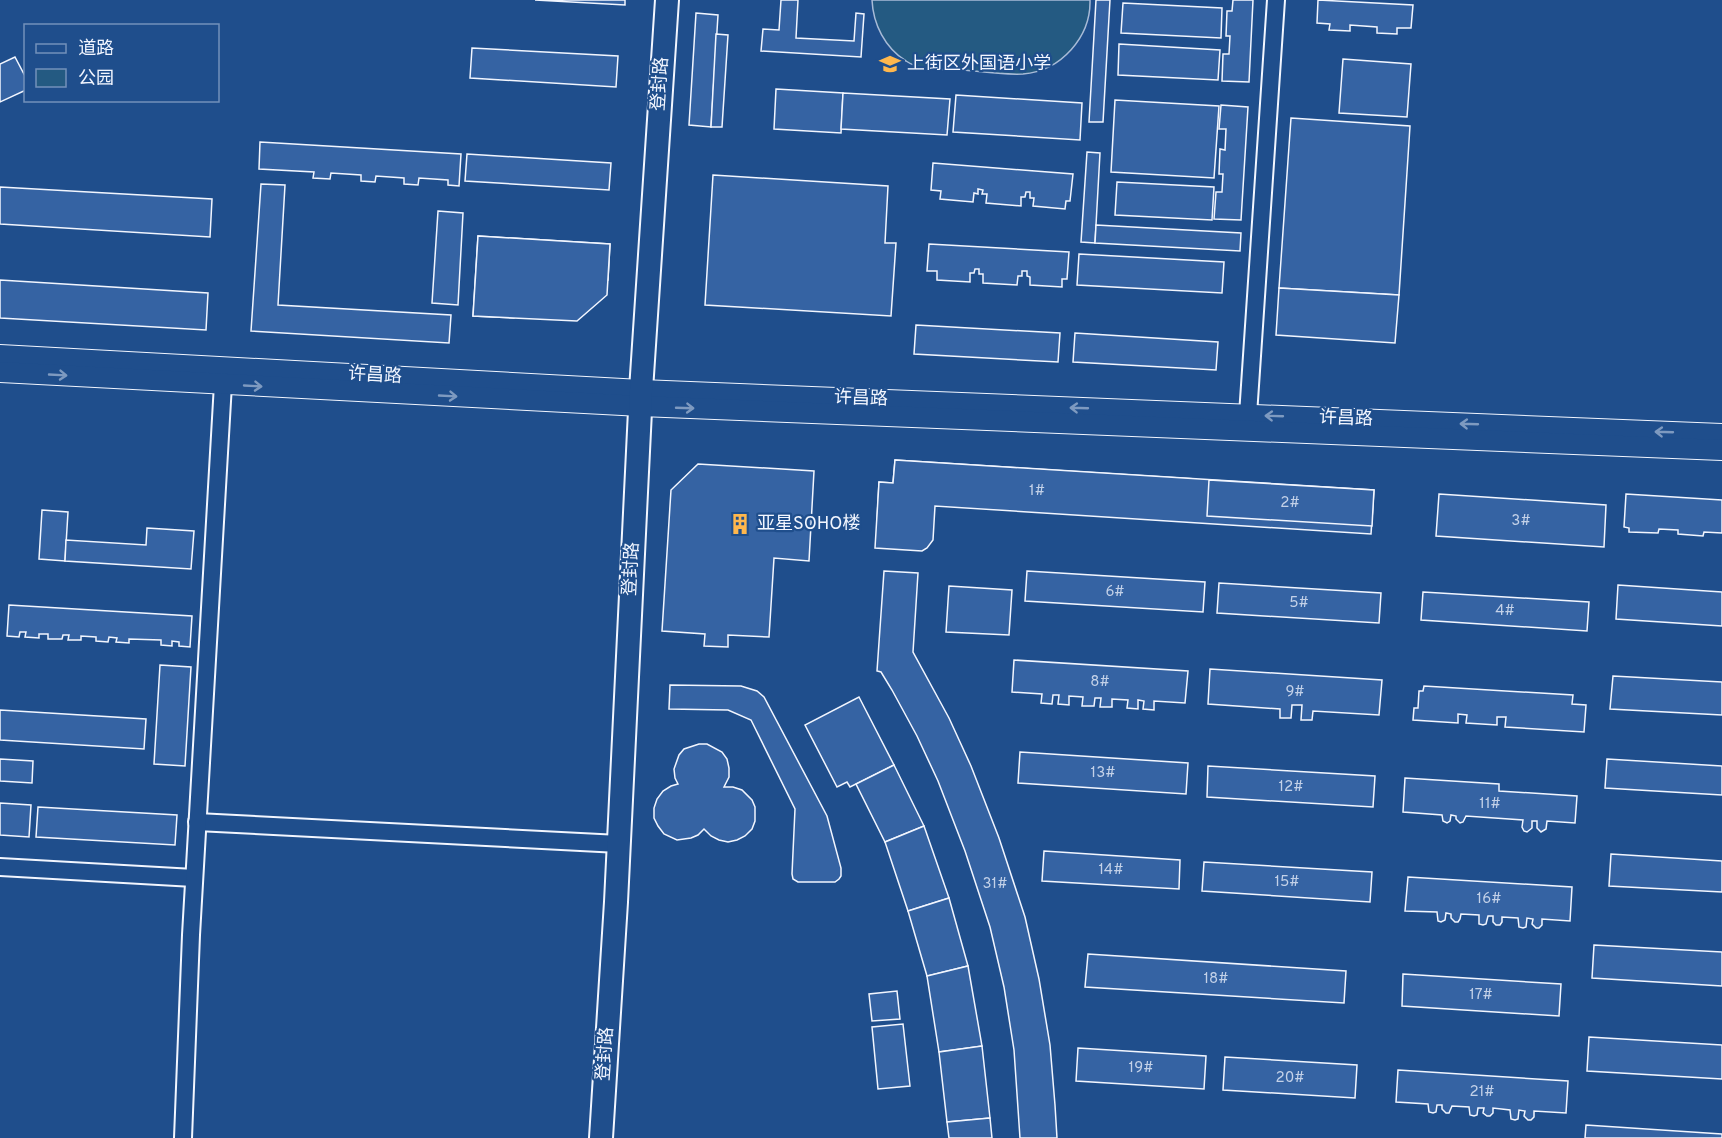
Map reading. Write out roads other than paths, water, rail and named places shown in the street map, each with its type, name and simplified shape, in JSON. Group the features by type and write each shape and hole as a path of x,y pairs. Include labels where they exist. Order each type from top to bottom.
{"main road":[{"name":"登封路","path":"601,1138 641,398 667,0"}],"street":[{"path":"1248,415 1276,0"},
{"name":"许昌路","path":"0,356 466,382 641,398 1722,450"},
{"name":"许昌路","path":"0,372 223,384 1248,415 1722,434"},
{"path":"183,1138 194,878 223,384"},
{"path":"197,822 618,843"},
{"path":"0,867 194,878"}],"place":[{"name":"上街区外国语小学","path":"890,64"},
{"name":"亚星SOHO楼","path":"740,524"}]}
